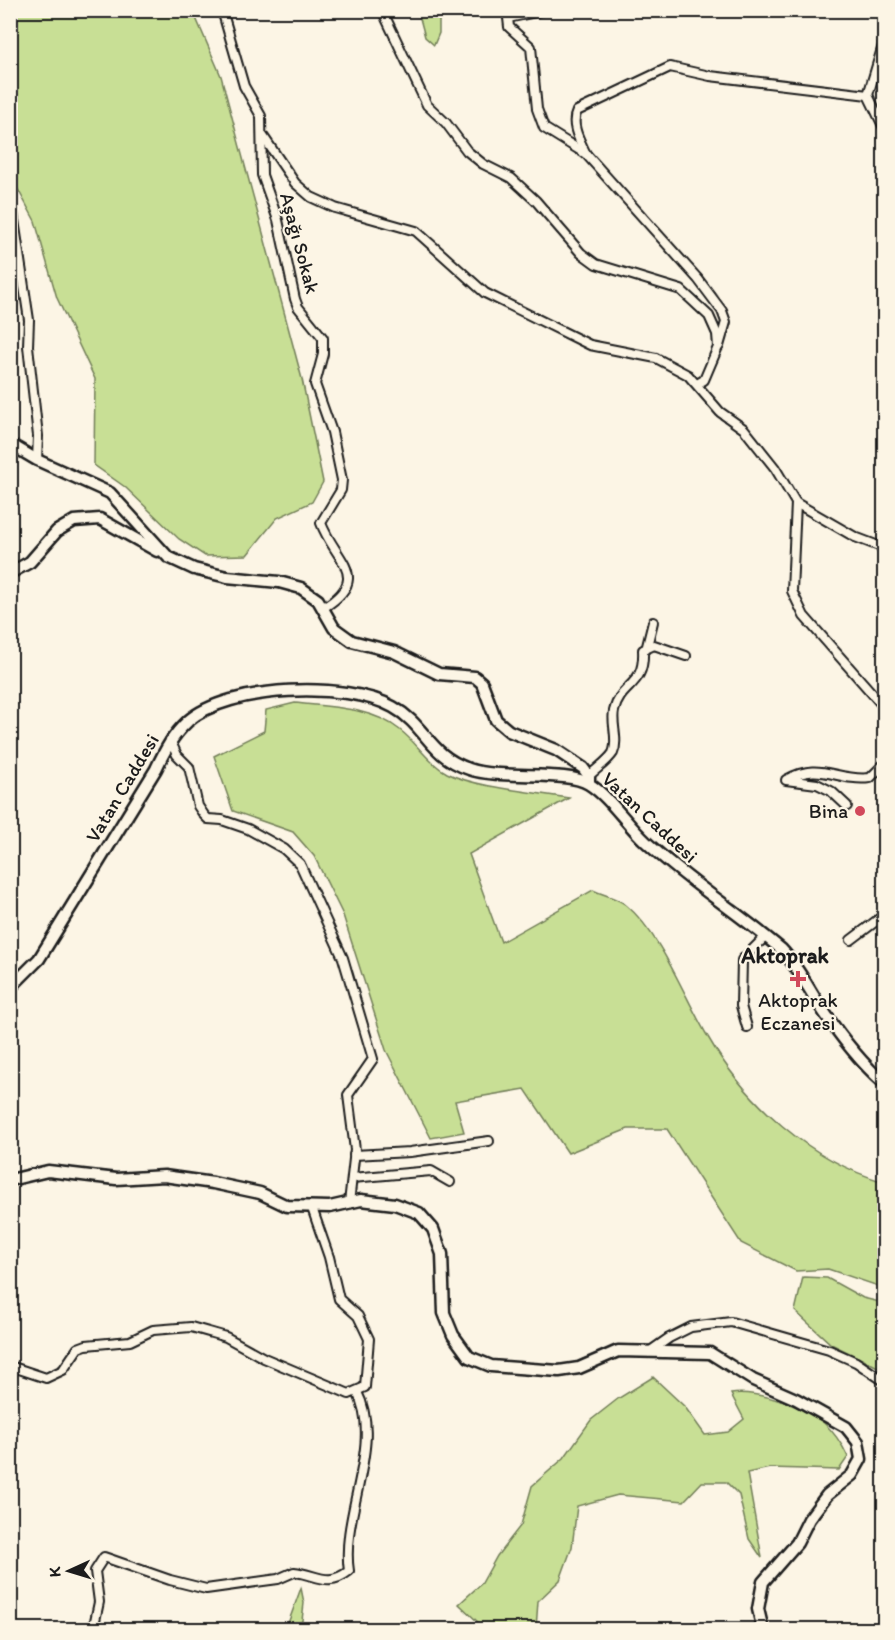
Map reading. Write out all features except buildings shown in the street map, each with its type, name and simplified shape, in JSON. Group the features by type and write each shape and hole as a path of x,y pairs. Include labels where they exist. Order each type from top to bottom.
{"street":[{"name":"Aşağı Sokak","path":"222,10 244,86 261,116 262,175 278,220 295,299 298,308 323,338 323,354 315,384 332,432 342,480 341,490 321,523 346,565 348,583 339,598 323,608"},
{"path":"382,10 427,105 446,123 467,151 483,164 512,178 536,201 581,253 596,264 681,290 709,316 717,334 718,347"},
{"path":"546,10 508,18 509,27 531,47 537,109 544,128 586,154 698,279 722,311 726,322 718,347 704,380 697,384"},
{"path":"885,42 868,95 885,128"},
{"path":"586,154 576,130 574,118 578,111 670,67 710,76 868,95"},
{"name":"Aşağı Sokak","path":"263,136 295,183 311,197 335,208 416,231 484,292 590,345 656,358 688,375 720,412 744,429 775,468 796,503"},
{"path":"10,200 29,320 28,346 38,436 37,460"},
{"path":"10,444 37,460 111,493 168,557"},
{"path":"885,548 855,537 796,503 792,591 804,616 885,707"},
{"path":"10,573 30,562 57,531 74,521 100,519 194,569 226,577 279,582 301,588 318,600 334,628 352,641 394,652 439,674 475,677 482,683 496,720 509,731 556,750 582,768 589,780 612,754 615,744 614,711 621,695 641,674 643,650 647,646 653,622"},
{"path":"647,646 654,645 686,656"},
{"name":"Vatan Caddesi","path":"10,988 39,959 156,769 170,740 190,719 210,708 245,697 288,690 339,693 392,706 406,715 439,755 467,769 485,774 589,780 645,842 766,936 797,965 838,1031 858,1058 885,1083"},
{"path":"170,740 177,754 189,767 198,806 208,819 222,820 249,828 284,849 300,864 342,958 373,1059 371,1066 348,1095 354,1155 349,1203"},
{"path":"847,806 831,791 817,784 786,780 797,774 814,770 831,772 849,779 870,778 885,764"},
{"path":"851,940 885,915"},
{"path":"747,1027 741,1006 742,960 766,936"},
{"path":"354,1155 410,1152 489,1141"},
{"path":"10,1180 48,1171 116,1179 164,1176 213,1182 260,1193 287,1206 312,1208 361,1200 395,1204 419,1213 433,1229 442,1254 444,1313 453,1335 469,1357 491,1366 559,1371 579,1368 618,1352 710,1353 753,1380 796,1399 846,1427 858,1442 861,1459 852,1476 827,1495 808,1519 796,1543 764,1582 758,1609 763,1629"},
{"path":"352,1178 431,1171 450,1182"},
{"path":"10,1366 46,1378 63,1370 78,1348 86,1345 130,1341 153,1330 191,1327 226,1337 264,1358 349,1394 357,1392 365,1387 369,1340 358,1316 339,1299 329,1257 312,1208"},
{"path":"648,1353 669,1338 691,1327 732,1322 829,1350 856,1362 885,1381"},
{"path":"93,1629 99,1602 95,1571 104,1557 170,1580 206,1589 278,1579 294,1572 315,1578 338,1579 349,1571 347,1559 350,1532 366,1423 363,1405 357,1392"}],"green space":[{"path":"11,10 193,11 221,76 302,379 323,482 312,502 277,518 247,555 205,556 179,539 125,487 94,465 95,379 57,298 35,221 14,182 11,182"},
{"path":"418,11 439,11 439,33 434,45 425,37"},
{"path":"295,703 350,709 389,722 440,769 459,778 489,786 569,798 469,854 501,942 593,890 615,898 626,905 651,933 661,949 723,1061 761,1106 806,1144 857,1172 884,1182 884,1284 881,1287 828,1269 796,1271 741,1243 667,1129 628,1129 568,1153 525,1089 455,1101 464,1132 431,1138 386,1050 343,915 314,856 293,832 233,811 214,756 264,731 266,710"},
{"path":"803,1277 827,1278 863,1298 884,1303 884,1370 831,1344 795,1311"},
{"path":"653,1377 685,1407 705,1435 728,1432 744,1419 731,1394 753,1394 779,1400 815,1416 834,1434 848,1457 839,1470 770,1468 747,1473 762,1558 749,1539 739,1495 726,1482 702,1482 684,1501 618,1495 577,1506 572,1547 560,1580 538,1601 536,1629 477,1629 481,1625 459,1604 482,1583 497,1556 521,1525 532,1486 564,1458 591,1420 619,1398"},
{"path":"301,1588 304,1603 301,1629 286,1629"}],"place":[{"name":"Bina","path":"860,811"},
{"name":"Aktoprak Eczanesi","path":"798,979"}],"district":[{"name":"Aktoprak","path":"785,955"}]}
